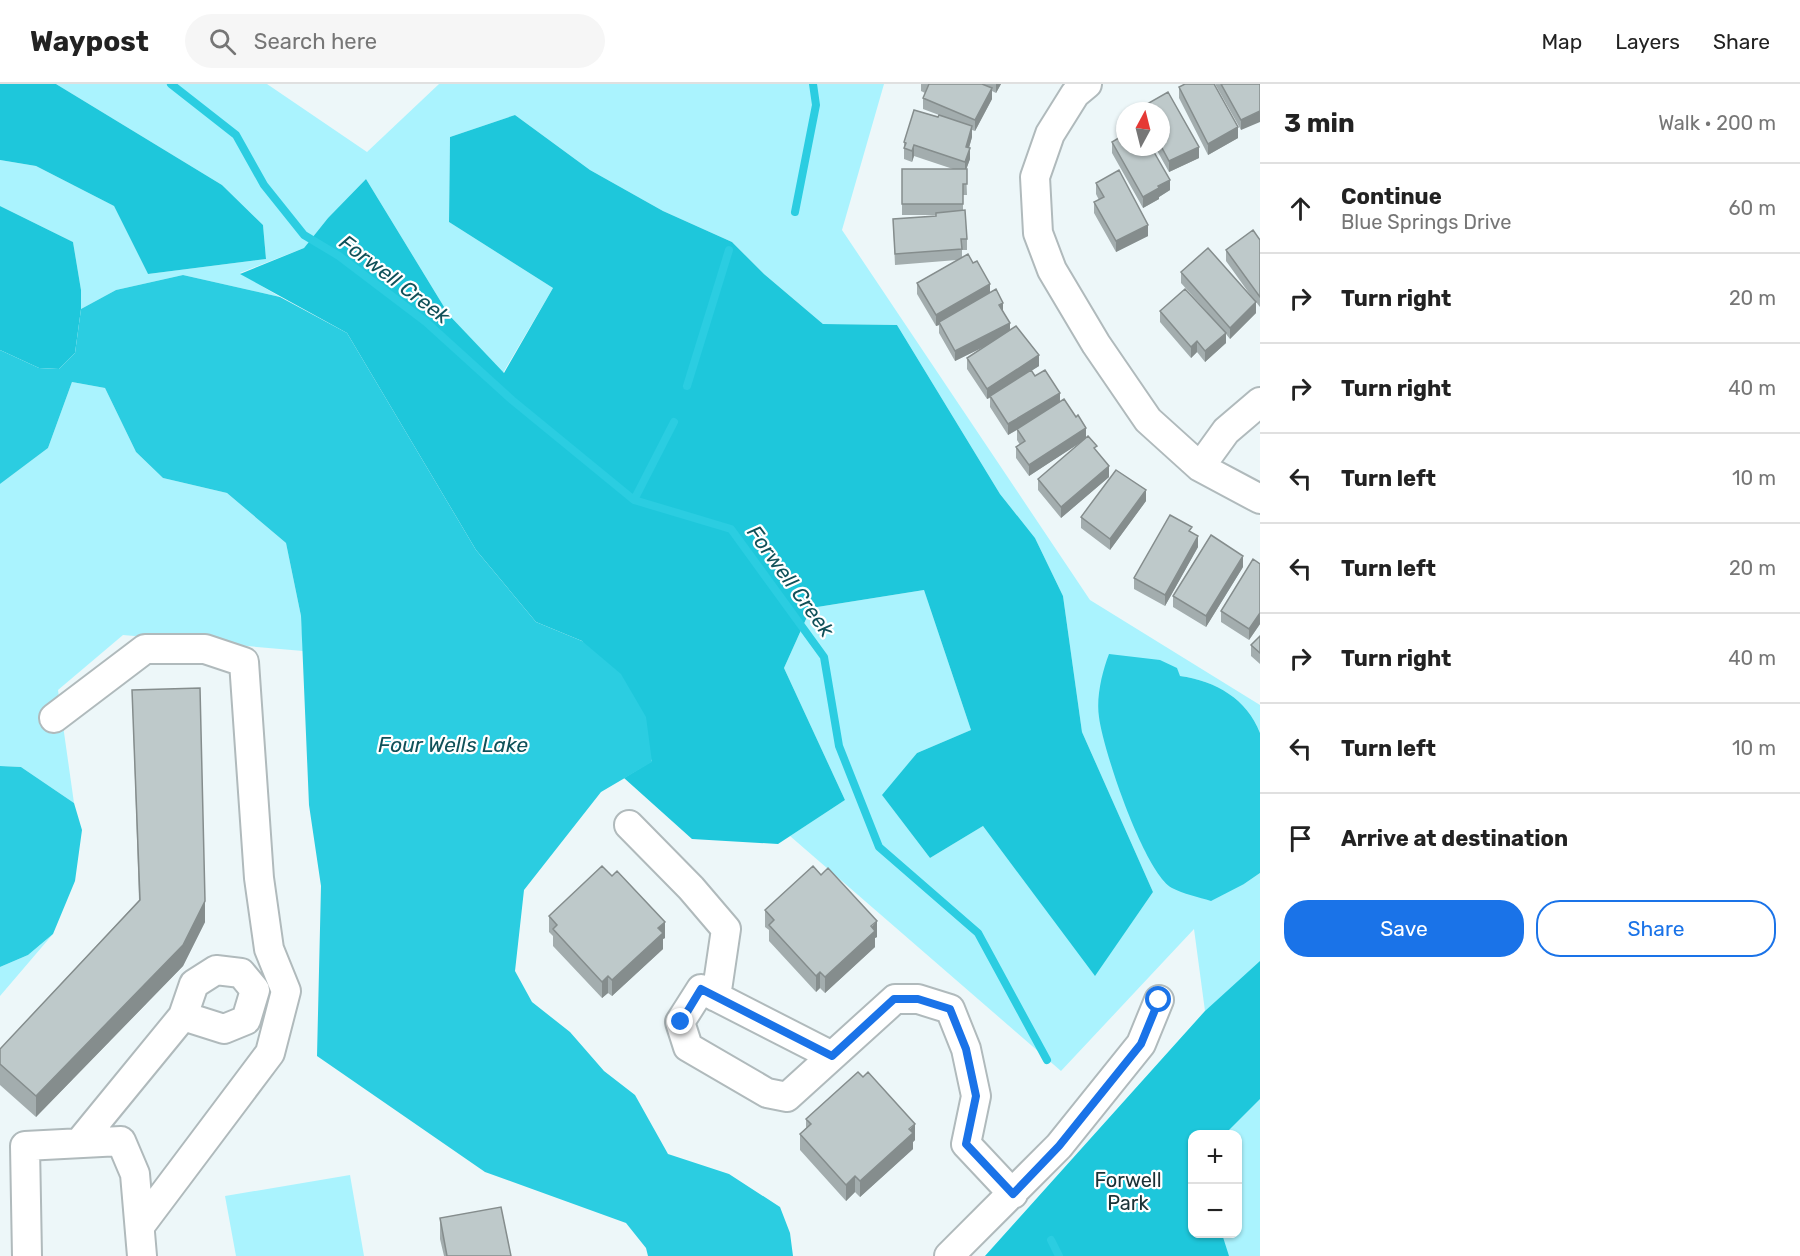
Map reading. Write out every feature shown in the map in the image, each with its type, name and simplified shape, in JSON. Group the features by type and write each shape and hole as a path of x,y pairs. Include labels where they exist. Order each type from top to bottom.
{"street":[{"path":"1087,84 1075,94 1050,134 1035,177 1038,233 1052,270 1096,344 1148,420 1200,467 1260,499"},
{"path":"1200,467 1226,431 1260,402"},
{"path":"54,718 145,649 205,649 244,662 259,878 269,949 286,991 270,1053 140,1226"},
{"path":"629,825 691,888 726,929 716,997"},
{"path":"832,1056 701,989 681,1022 688,1047 767,1093 787,1097 832,1056 894,999 918,999 950,1009 966,1049 976,1096 966,1144 1013,1194"},
{"path":"949,1256 1059,1146 1141,1044 1159,1000"},
{"path":"79,1143 183,1016"},
{"path":"27,1256 25,1146 121,1142 135,1174 142,1256"}],"green space":[{"path":"0,84 56,84 222,185 263,225 266,259 148,274 114,206 36,166 0,160"},
{"path":"56,84 267,84 367,152 439,84 884,84 842,230 1090,600 1260,705 1260,733 1247,710 1229,694 1206,682 1180,676 1244,884 1260,873 1260,1256 985,1256 1205,1011 1194,929 1061,1071 790,836 845,800 784,668 811,608 924,590 971,730 917,753 883,796 930,858 983,826 1095,975 1153,892 1082,732 1063,596 1035,538 1000,494 897,325 823,324 764,274 732,242 663,211 590,170 515,115 450,137 449,222 553,288 503,373 449,315 366,179 328,218 304,248 240,273 280,297 183,275 116,290 81,309 81,290 73,242 0,206 0,160 36,166 114,206 148,274 266,259 263,225 222,185"},
{"path":"515,115 590,170 663,211 732,242 764,274 823,324 897,325 1000,494 1035,538 1063,596 1082,732 1153,892 1095,976 983,826 930,858 882,795 917,753 971,730 924,590 811,608 784,668 845,800 778,844 692,839 624,778 652,761 582,641 536,622 476,550 347,333 240,274 304,248 328,218 366,179 449,315 504,373 553,288 449,222 450,137"},
{"path":"0,206 73,242 81,290 81,309 75,353 59,369 39,368 0,350"},
{"path":"72,382 105,388 136,452 163,478 227,493 286,543 301,616 303,651 123,635 58,690 74,803 21,767 0,766 0,484 48,448"},
{"path":"53,934 0,996 0,967 28,955"},
{"name":"Forwell Park","path":"1260,961 1260,1099 1229,1130 1188,1130 1188,1238 1223,1238 1229,1256 985,1256 1205,1011"},
{"path":"350,1175 364,1256 236,1256 225,1196"}],"water":[{"name":"Four Wells Lake","path":"183,275 280,297 347,333 476,550 536,622 582,641 621,674 646,717 652,762 601,792 524,890 515,971 532,1002 570,1032 604,1071 635,1095 668,1154 729,1174 780,1207 790,1233 793,1256 648,1256 646,1248 626,1223 485,1172 317,1056 321,886 309,805 301,616 286,543 227,493 163,478 136,452 105,388 72,382 48,448 0,484 0,350 39,368 59,369 75,353 81,309 116,290"},
{"path":"1109,654 1160,660 1177,668 1180,676 1218,687 1247,710 1260,733 1260,873 1211,901 1172,888 1149,859 1138,836 1116,781 1099,717 1100,685"},
{"path":"0,766 21,767 74,803 82,830 75,881 53,934 28,955 0,967"}],"building":[{"path":"929,84 982,84 992,88 975,120 923,98"},
{"path":"1185,84 1214,84 1238,127 1208,144 1179,87"},
{"path":"1221,84 1260,84 1260,111 1241,120"},
{"path":"1168,92 1199,147 1169,161 1166,156 1170,156 1170,102 1150,102"},
{"path":"914,110 938,117 939,115 972,126 966,147 970,148 965,162 914,145 912,151 904,148"},
{"path":"1120,156 1156,156 1170,180 1143,197"},
{"path":"902,169 967,169 967,184 963,184 963,204 902,204"},
{"path":"1119,170 1148,225 1116,241 1094,202 1104,197 1096,183"},
{"path":"965,210 967,239 961,239 962,249 895,254 893,219 936,216 936,213"},
{"path":"1253,230 1260,240 1260,297 1226,250"},
{"path":"1208,248 1256,302 1230,328 1181,272"},
{"path":"968,254 973,263 977,261 990,284 936,315 917,283"},
{"path":"996,289 1003,303 999,305 1010,323 955,351 939,322"},
{"path":"1185,289 1226,333 1205,351 1197,341 1191,347 1160,311"},
{"path":"1016,326 1039,355 987,389 967,358"},
{"path":"1031,370 1035,376 1045,370 1060,393 1008,424 990,396"},
{"path":"1064,399 1086,428 1029,465 1016,447 1025,441 1017,429"},
{"path":"1088,436 1097,446 1094,448 1109,466 1061,507 1038,479"},
{"path":"1116,470 1146,490 1110,539 1081,517"},
{"path":"1170,515 1192,527 1189,531 1198,536 1165,595 1134,578"},
{"path":"1211,535 1243,556 1206,616 1173,596"},
{"path":"1253,559 1260,564 1260,613 1249,629 1221,611"},
{"path":"1260,636 1260,653 1251,645"},
{"path":"200,688 205,901 183,945 36,1096 0,1064 0,1049 140,900 132,690"},
{"path":"602,866 612,876 617,871 665,922 658,928 663,933 612,980 608,976 602,982 553,929 557,925 549,916"},
{"path":"813,866 821,875 828,868 877,921 871,926 875,931 825,977 820,972 816,976 769,925 774,920 765,910"},
{"path":"858,1072 863,1077 868,1072 915,1124 909,1129 913,1133 860,1181 855,1176 846,1185 800,1134 811,1124 806,1119"},
{"path":"501,1207 511,1256 447,1256 440,1218"}],"waterway":[{"name":"Forwell Creek","path":"171,84 236,135 264,185 304,235 339,256 426,322 512,400 634,500 731,529 824,657 839,746 879,847 978,933 1047,1060"},
{"path":"795,212 816,105 813,84"},
{"path":"687,386 729,250"},
{"path":"634,500 674,422"},
{"name":"Forwell Creek","path":"1051,1240 1059,1256"}],"route":[{"path":"681,1022 701,989 832,1056 894,999 918,999 950,1009 966,1049 976,1096 966,1144 1013,1194 1059,1146 1141,1044 1159,1000"}]}
